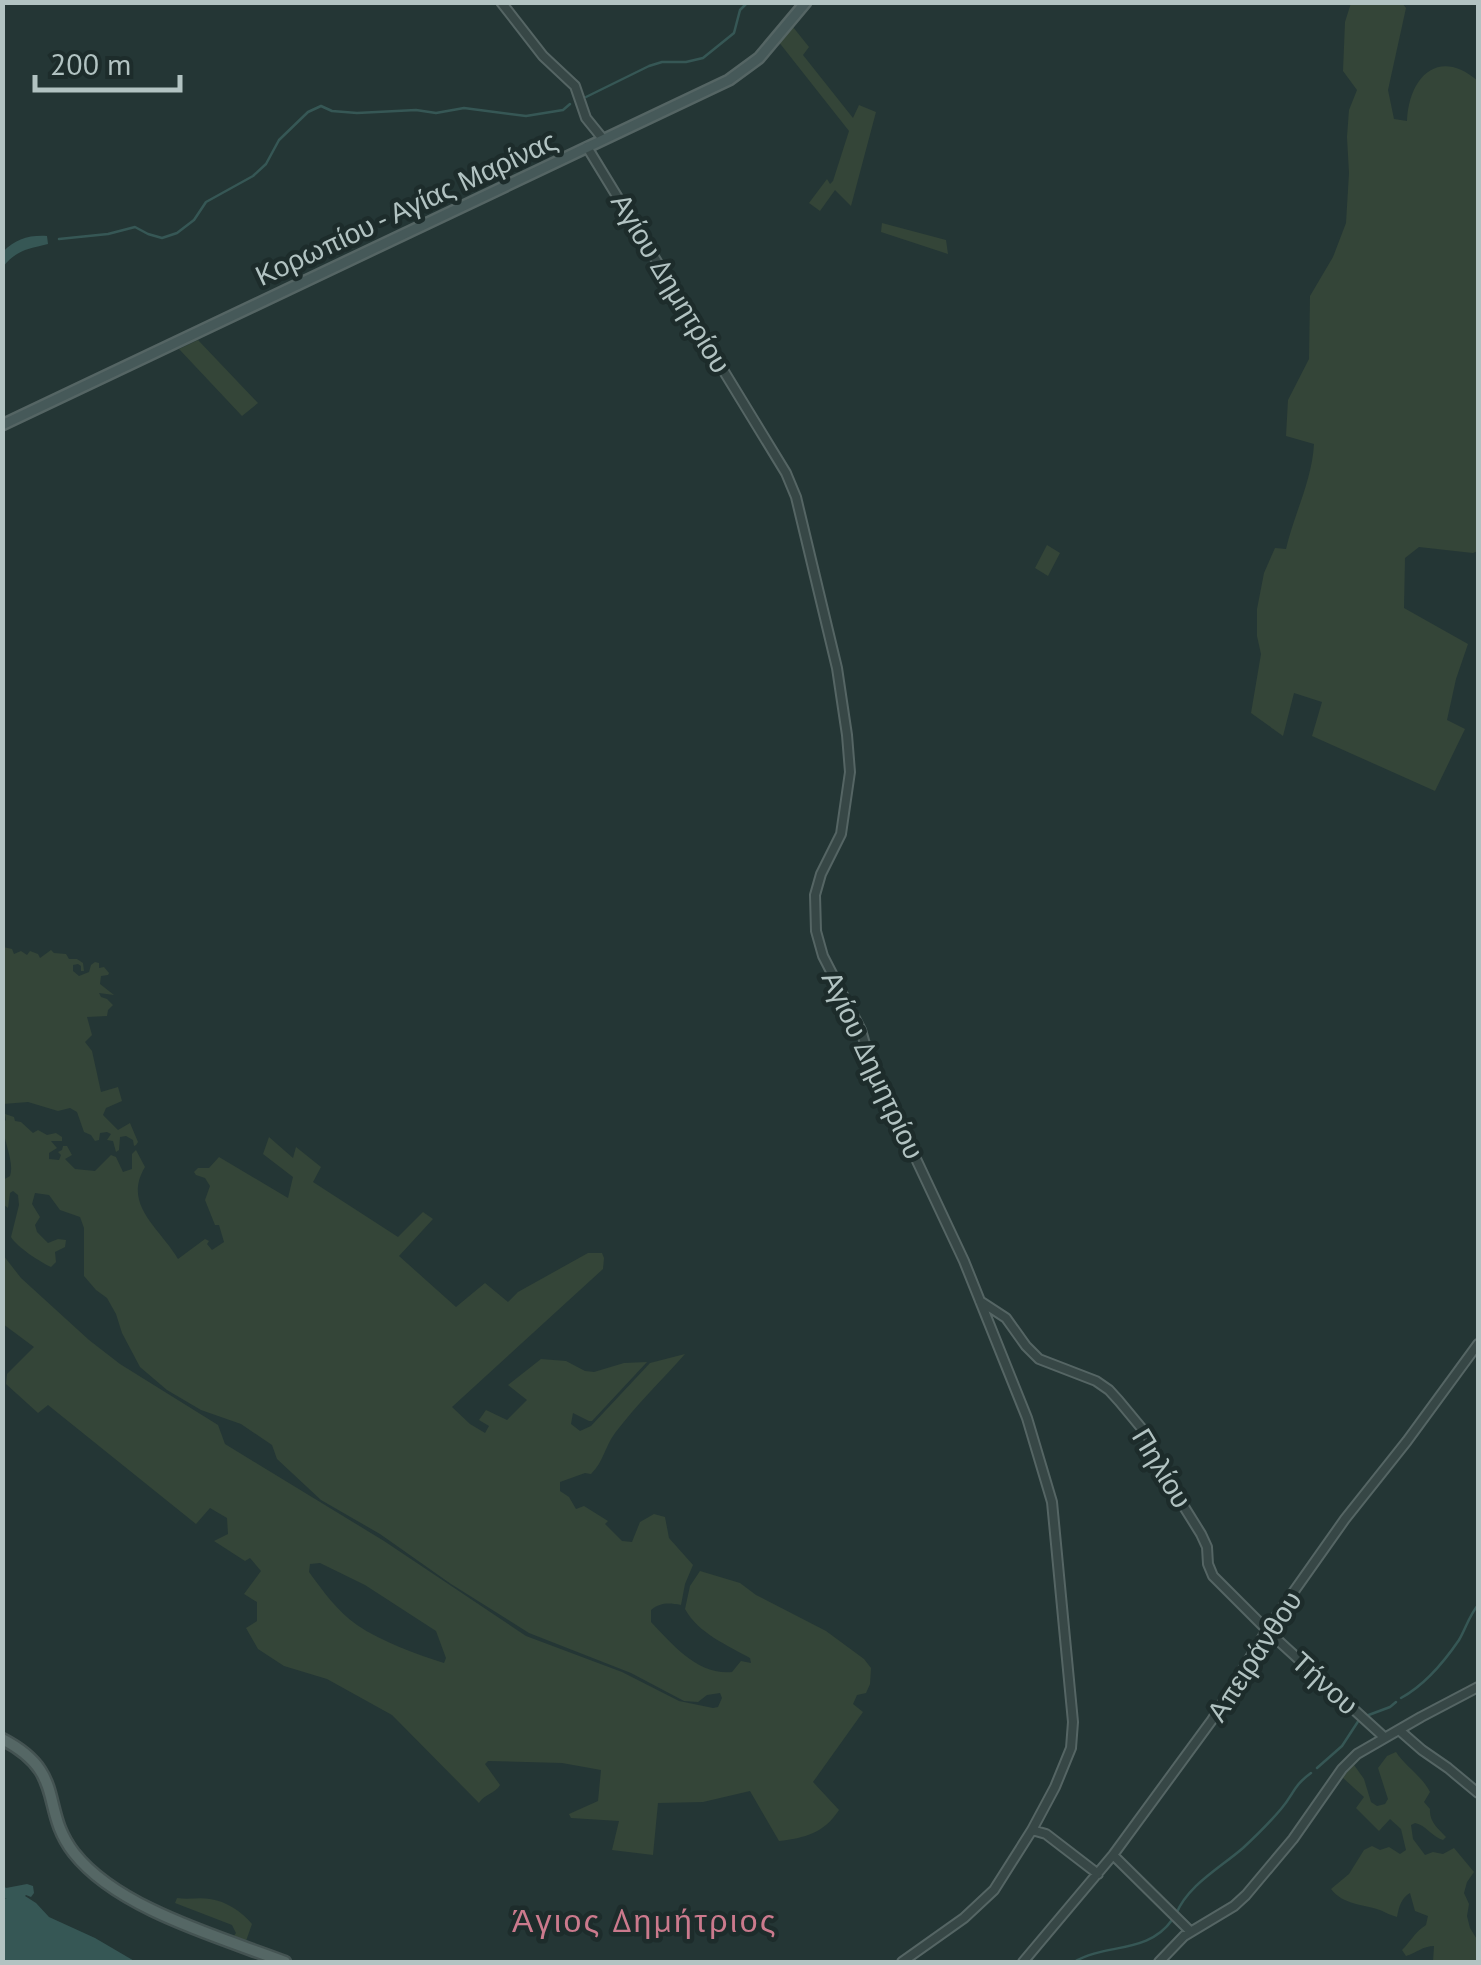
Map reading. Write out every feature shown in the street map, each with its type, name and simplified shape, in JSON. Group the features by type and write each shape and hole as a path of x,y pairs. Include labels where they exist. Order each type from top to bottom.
{"main road":[{"name":"Κορωπίου - Αγίας Μαρίνας","path":"2,424 740,74 759,58 806,2"},
{"path":"2,1739 28,1754 39,1767 65,1840 93,1872 146,1907 285,1962"}],"street":[{"path":"501,2 543,56 575,86 586,118 603,139"},
{"name":"Αγίου Δημητρίου","path":"588,147 792,486 837,668 850,772 841,834 816,895 818,939 861,1030 870,1061 964,1261 1027,1418 1052,1502 1072,1743 1032,1830 986,1900 902,1962"},
{"name":"Πηλίου","path":"980,1300 1006,1318 1039,1359 1109,1390 1148,1436 1172,1489 1205,1542 1213,1576 1268,1628"},
{"name":"Απειράνθου","path":"1023,1962 1113,1855 1212,1720 1268,1628 1353,1508 1478,1344"},
{"name":"Τήνου","path":"1268,1628 1384,1738"},
{"path":"1159,1962 1190,1931 1246,1895 1357,1754 1478,1687"},
{"path":"1399,1730 1478,1793"},
{"path":"1032,1830 1046,1834 1098,1874"},
{"path":"1113,1855 1190,1931"}],"green space":[{"path":"1351,3 1402,3 1406,8 1388,90 1394,119 1407,121 1413,91 1429,71 1451,67 1478,81 1478,551 1419,547 1405,558 1404,608 1468,644 1447,720 1465,729 1435,791 1312,736 1322,702 1294,693 1283,736 1251,713 1261,654 1257,609 1264,573 1275,548 1286,549 1313,458 1314,444 1286,436 1288,400 1309,359 1310,296 1333,257 1346,223 1349,110 1357,90 1343,71 1345,22"},
{"path":"793,27 809,47 803,55 853,118 859,105 876,112 851,206 835,190 820,211 809,203 827,179 830,184 833,181 849,131 778,41"},
{"path":"882,223 946,240 948,254 881,232"},
{"path":"198,340 258,403 242,416 179,349"},
{"path":"1047,545 1060,553 1048,576 1035,568"},
{"path":"3,947 12,949 14,954 21,951 27,955 30,951 40,958 51,950 66,954 69,959 83,963 84,971 78,964 73,965 79,976 89,972 95,962 109,973 101,976 100,984 114,995 99,993 113,1005 107,1016 87,1017 92,1035 85,1042 92,1051 101,1092 118,1087 122,1101 106,1108 103,1115 118,1130 130,1123 136,1145 126,1136 120,1137 116,1152 113,1141 107,1140 111,1134 107,1132 100,1133 95,1141 84,1132 77,1112 70,1108 58,1111 28,1102 3,1104"},
{"path":"5,1114 33,1133 38,1130 62,1137 62,1141 51,1141 57,1148 49,1153 49,1159 59,1160 58,1152 67,1146 72,1155 65,1159 75,1169 95,1171 111,1155 123,1172 132,1169 132,1154 136,1150 145,1167 139,1181 141,1205 178,1259 205,1239 212,1250 224,1242 205,1200 210,1186 194,1172 198,1168 209,1168 219,1157 288,1198 293,1177 263,1154 269,1137 293,1158 296,1147 321,1167 313,1182 398,1237 423,1212 433,1219 399,1256 456,1307 485,1283 508,1302 518,1292 588,1253 602,1253 603,1269 452,1407 485,1433 489,1426 479,1420 486,1410 507,1420 527,1400 508,1385 541,1359 566,1361 594,1372 624,1363 647,1362 592,1421 573,1413 571,1424 580,1431 591,1426 650,1363 685,1354 623,1423 591,1474 560,1482 560,1491 576,1509 584,1506 608,1521 605,1524 622,1541 632,1542 640,1522 654,1514 665,1517 669,1538 693,1565 681,1605 655,1607 651,1610 651,1622 697,1664 732,1672 741,1661 751,1663 750,1658 705,1632 685,1609 690,1586 700,1571 740,1583 826,1631 864,1659 871,1668 870,1684 853,1704 863,1712 813,1782 839,1810 833,1818 813,1833 779,1841 750,1791 703,1802 658,1803 653,1855 612,1850 619,1821 571,1818 569,1814 598,1801 601,1770 562,1763 488,1761 485,1764 500,1785 479,1803 392,1715 327,1679 284,1666 258,1649 246,1628 257,1621 257,1602 244,1594 261,1571 250,1558 245,1561 214,1541 228,1534 227,1518 210,1508 196,1524 48,1405 38,1413 6,1384 7,1374 34,1347 3,1324 3,1255 21,1278 89,1340 218,1425 225,1444 384,1541 526,1636 622,1672 679,1701 713,1708 718,1707 722,1698 720,1693 707,1695 698,1702 684,1701 631,1673 529,1633 380,1534 321,1500 277,1459 272,1445 241,1424 201,1410 167,1390 140,1367 107,1298 84,1276 84,1228 80,1217 60,1210 49,1195 35,1193 32,1204 40,1217 35,1225 37,1232 48,1243 66,1240 65,1247 55,1252 56,1262 51,1267 11,1237 19,1205 18,1195 13,1191 8,1208 4,1205 3,1180 11,1170 3,1129","holes":["320,1563 365,1585 436,1631 446,1658 444,1663 388,1642 357,1625 309,1572 310,1564"]},
{"path":"1396,1752 1430,1792 1424,1802 1446,1837 1443,1840 1415,1823 1411,1825 1413,1839 1425,1855 1443,1854 1454,1848 1474,1872 1464,1893 1469,1904 1470,1928 1478,1941 1478,1962 1433,1962 1434,1946 1406,1956 1402,1950 1426,1925 1428,1916 1415,1911 1410,1893 1402,1900 1397,1917 1347,1901 1331,1889 1349,1874 1364,1850 1372,1846 1380,1850 1389,1847 1400,1854 1406,1850 1401,1829 1390,1819 1379,1831 1356,1808 1364,1797 1342,1777 1354,1765 1364,1779 1371,1802 1377,1806 1385,1804 1388,1799 1378,1768"},
{"path":"177,1898 210,1899 233,1908 252,1924 246,1941 234,1936 232,1925 175,1903"}],"water":[{"path":"47,236 48,244 18,254 3,267 3,252 12,244 28,237"},
{"path":"3,1885 6,1888 33,1886 34,1893 25,1896 49,1917 136,1962 3,1962 3,1899 7,1898 3,1898"}],"waterway":[{"path":"586,97 649,66 703,58 734,33 740,10 748,2"},
{"path":"59,239 135,227 162,238 177,233 194,220 206,202 253,176 266,164 279,140 308,112 321,106 357,113 436,113 464,108 526,116 563,110 570,104"},
{"path":"1401,1698 1447,1657 1478,1605"},
{"path":"1366,1716 1396,1702"},
{"path":"1317,1768 1342,1746 1359,1720"},
{"path":"1176,1914 1196,1886 1258,1834 1311,1773"},
{"path":"1074,1962 1151,1938 1172,1920"}],"district":[{"name":"Άγιος Δημήτριος","path":"645,1921"}]}
